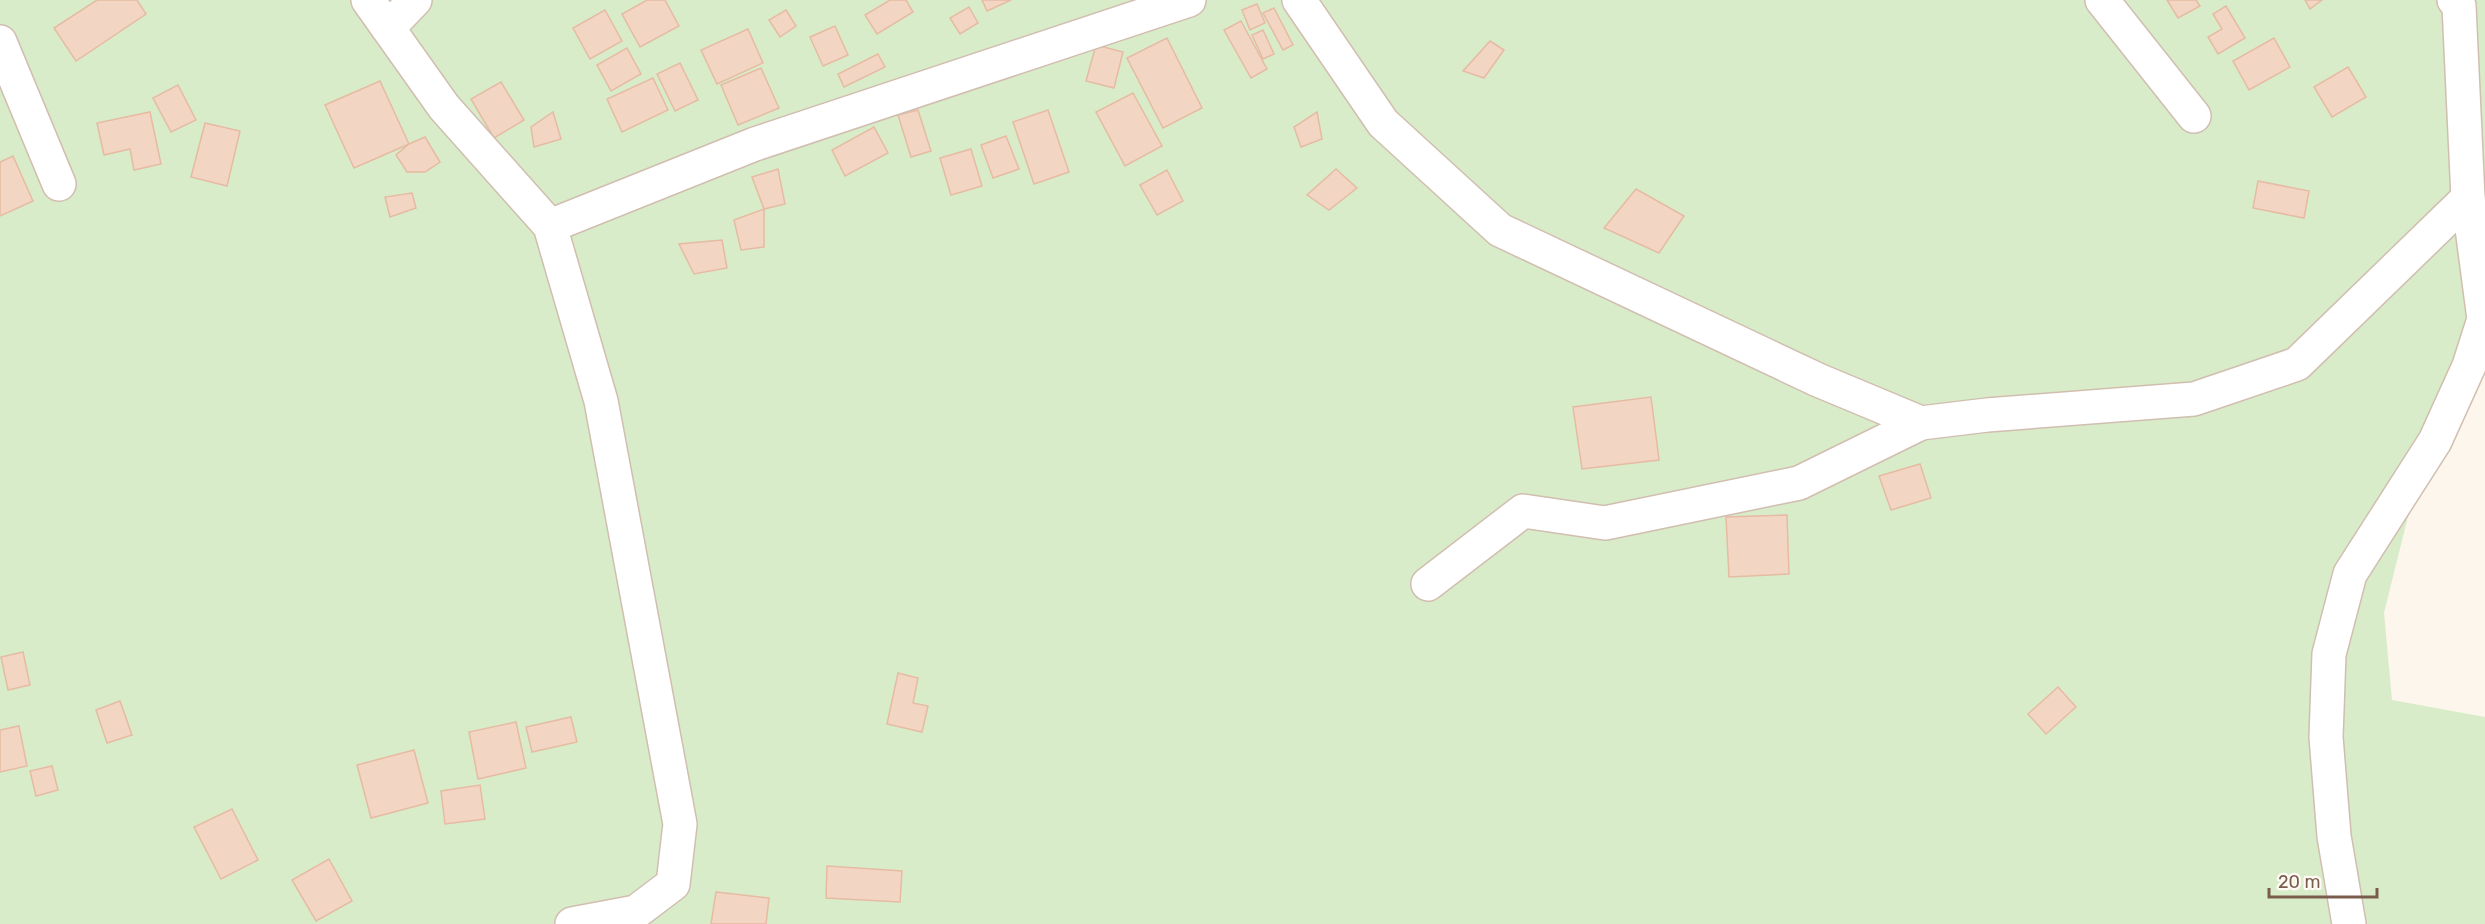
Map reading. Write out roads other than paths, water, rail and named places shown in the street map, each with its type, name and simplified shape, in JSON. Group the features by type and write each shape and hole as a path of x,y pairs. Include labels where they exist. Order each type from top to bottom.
{"street":[{"path":"368,0 444,107 550,226 601,401 680,824 673,884 636,912 572,924"},
{"path":"388,28 415,0"},
{"path":"550,226 755,144 1189,0"},
{"path":"1299,0 1383,123 1500,230 1818,380 1921,423"},
{"path":"2102,0 2194,116"},
{"path":"2349,924 2334,836 2326,737 2329,654 2350,574 2435,441 2469,366 2484,319 2468,198 2466,2"},
{"path":"0,42 59,184"},
{"path":"1428,584 1523,511 1605,523 1799,483 1921,423 1987,415 2194,399 2297,364 2468,198"}]}
